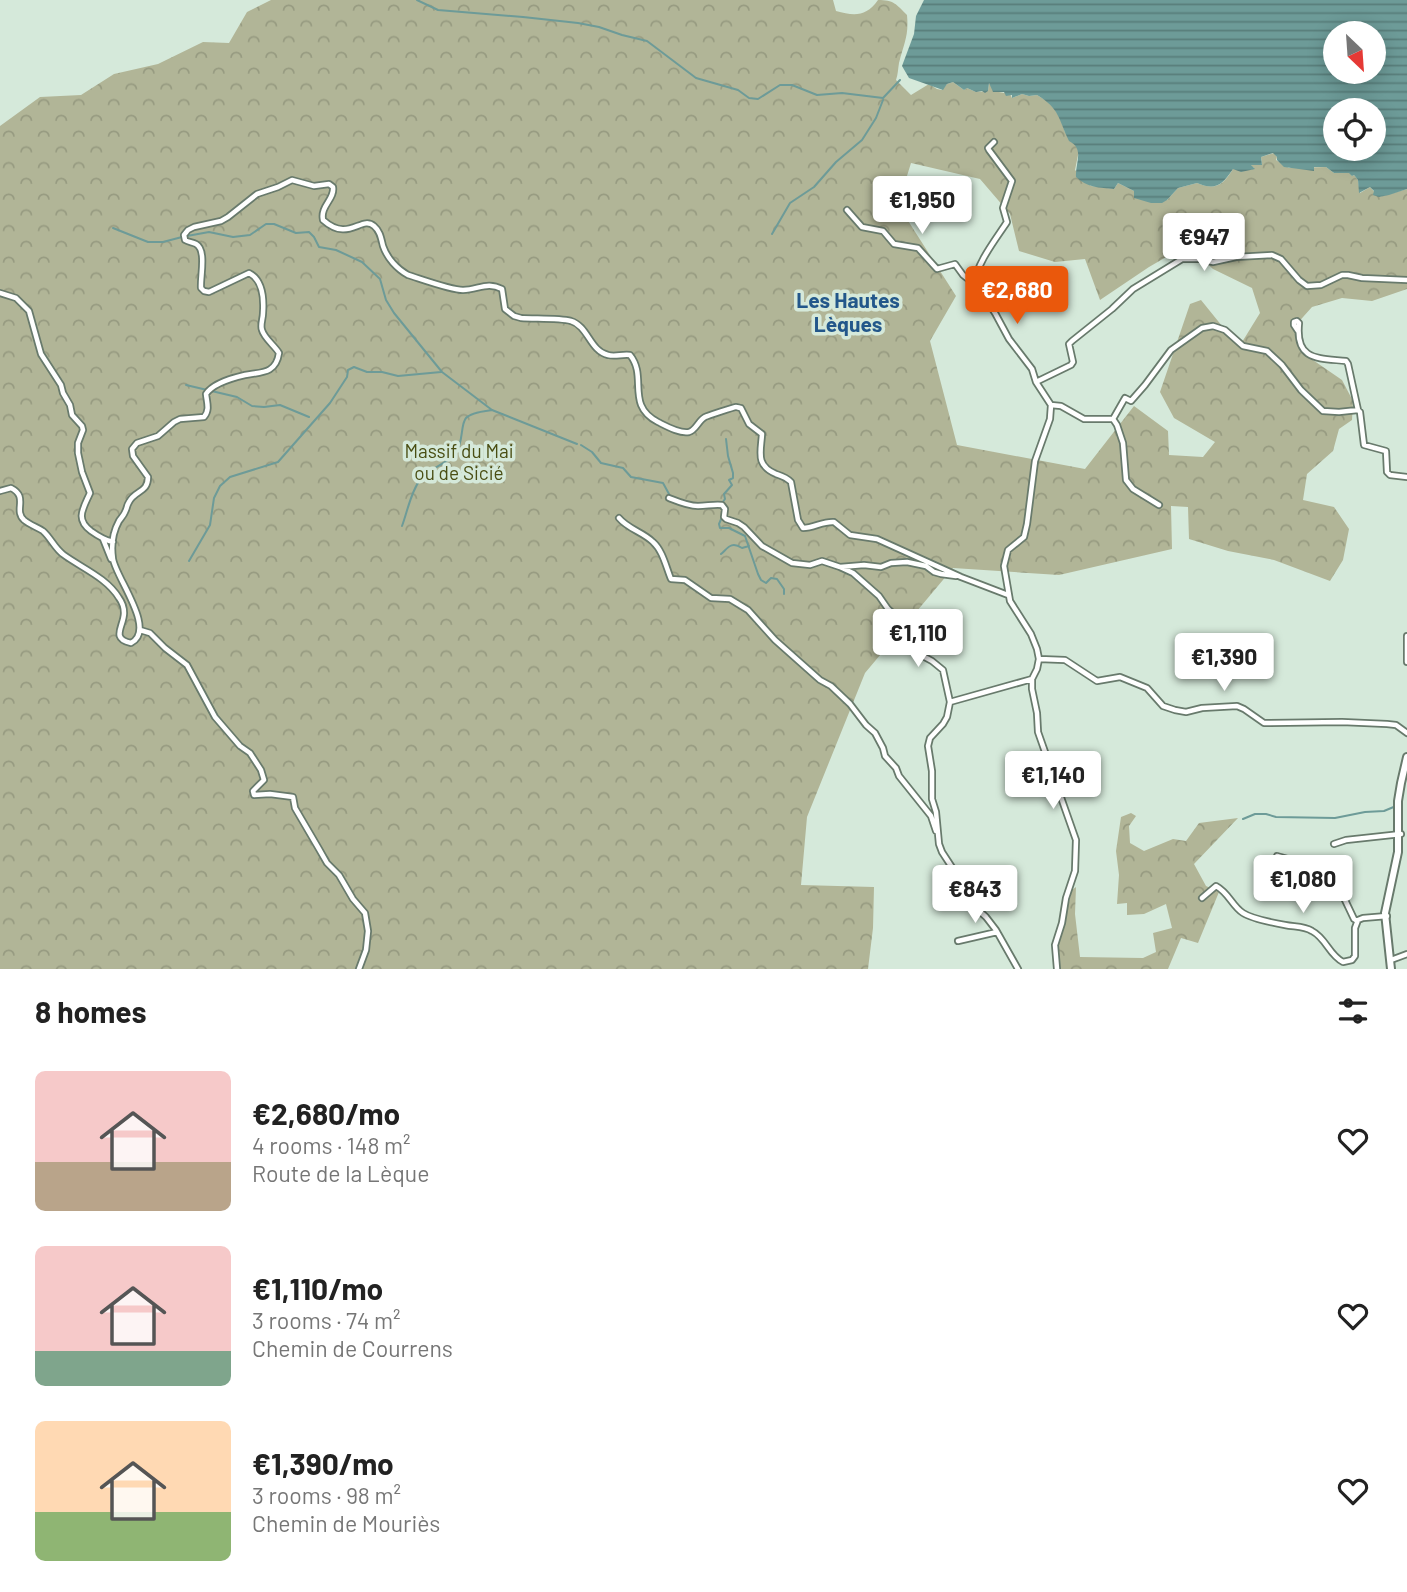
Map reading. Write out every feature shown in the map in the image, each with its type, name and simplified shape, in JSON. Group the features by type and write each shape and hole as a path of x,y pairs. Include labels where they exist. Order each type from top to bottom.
{"main road":[{"path":"1392,969 1386,916 1401,852 1398,801 1407,757"},
{"path":"1400,834 1402,794 1407,767"}],"street":[{"path":"975,284 984,259 1007,222 1003,208 1012,181 988,148 994,142"},
{"path":"113,562 113,542 117,526 128,502 148,484 148,477 133,456 132,449 137,443 158,436 180,419 204,417 208,405 206,394 210,388 237,377 267,372 278,359 279,353 262,332 263,298 256,276 249,273 209,292 204,291 201,288 200,247 185,240 184,235 194,227 228,217 257,194 292,180 314,186 329,184 333,187 333,194 323,209 323,220 331,227 343,230 371,223 377,228 392,262 408,275 463,290 496,286 502,289 505,309 514,316 572,321 584,330 597,349 605,354 630,355 635,365 642,409 660,423 687,432 694,429 704,417 737,406 741,408 749,424 762,434 760,456 764,465 791,482 798,520 803,528 834,522 850,536 877,539 1008,595"},
{"path":"847,210 862,226 883,232 894,244 918,248 937,269 955,264 975,284 995,313 1009,339 1032,369 1036,382 1051,405 1050,419 1035,461 1024,537 1008,550 1004,566 1008,595 1031,634 1039,659 1032,679 1038,732 1076,840 1075,871 1055,945 1058,969"},
{"path":"1036,382 1070,365 1073,362 1069,344 1072,341 1133,289 1182,258 1213,262 1260,254 1276,256 1307,286 1321,285 1342,275 1407,280"},
{"path":"0,293 16,299 29,310 41,354 61,385 71,405 72,415 82,426 78,453 90,494 81,514 81,521 103,539 113,542"},
{"path":"1113,419 1125,398 1131,401 1171,350 1202,328 1213,326 1225,330 1243,345 1267,351 1323,411 1358,410"},
{"path":"1298,331 1302,346 1311,355 1324,360 1346,361 1360,412 1364,445 1385,451 1387,472 1390,475 1407,477"},
{"path":"1051,405 1061,406 1084,419 1113,419"},
{"path":"1113,419 1123,443 1126,480 1133,489 1159,505"},
{"path":"0,491 8,488 17,492 21,517 43,532 59,551 105,583 120,598 124,612 119,631 123,641 131,643 139,637 140,630 133,603 103,539"},
{"path":"669,498 698,506 722,505 726,519 738,523 762,546 792,563 810,565 822,561 853,573 898,618 910,643 919,654 943,670 950,702 946,720 928,741 938,836"},
{"path":"619,518 652,541 671,579 685,580 711,598 730,600 748,610 775,640 850,704 880,740 884,756 931,816 942,852 976,908 997,932 1018,969"},
{"path":"840,568 864,565 881,567 907,562 926,566 941,574 961,577"},
{"path":"140,630 150,633 187,665 215,717 252,756 264,780 253,791 254,795 293,797 295,808 327,863 339,875 365,914 368,931 366,950 359,969"},
{"path":"1407,636 1407,662"},
{"path":"1039,659 1065,660 1097,681 1120,677 1147,688 1163,706 1175,710 1186,712 1202,708 1237,706 1264,723 1387,724 1396,725 1407,733"},
{"path":"950,702 1032,679"},
{"path":"1334,845 1346,840 1400,834"},
{"path":"1277,856 1295,861 1311,872 1331,879 1357,921"},
{"path":"1202,898 1216,886 1227,893 1244,914 1312,931 1323,939 1333,955 1343,962 1348,962 1355,956 1357,921 1386,916"},
{"path":"958,941 997,932"},
{"path":"1392,960 1407,954"}],"green space":[{"name":"Massif du Mai ou de Sicié","path":"271,0 833,0 836,11 859,14 869,10 878,0 888,1 897,5 907,15 907,34 896,80 911,95 929,84 942,90 953,82 964,90 967,88 976,92 988,91 989,83 996,92 1010,94 1012,98 1022,94 1037,95 1050,103 1060,117 1065,132 1079,150 1075,170 1091,186 1114,189 1118,183 1134,191 1167,200 1178,188 1197,183 1218,185 1233,169 1250,170 1254,168 1252,164 1262,164 1261,157 1274,153 1276,160 1289,168 1326,167 1334,173 1350,173 1358,180 1360,193 1370,187 1379,197 1407,189 1407,289 1372,301 1342,298 1312,307 1295,326 1310,358 1342,380 1353,401 1352,420 1339,429 1333,451 1307,474 1303,500 1334,507 1349,529 1343,560 1330,581 1274,560 1228,551 1189,539 1188,507 1171,506 1172,549 1059,575 953,568 865,673 807,817 801,885 874,887 868,969 0,969 0,126 40,97 81,95 114,74 158,64 203,42 229,43 247,12","holes":["911,163 980,179 1010,214 1019,251 1055,262 1085,259 1100,300 1187,245 1213,269 1252,288 1260,313 1239,347 1201,300 1190,304 1160,392 1174,418 1215,442 1203,457 1169,455 1168,431 1134,406 1085,469 957,445 930,341 956,296 898,205"]},
{"path":"1131,813 1136,816 1129,826 1130,843 1144,851 1173,839 1186,841 1199,823 1238,818 1194,864 1206,886 1219,892 1198,943 1181,938 1168,969 1060,969 1058,947 1072,890 1076,887 1075,914 1080,957 1143,958 1156,952 1153,933 1172,928 1166,904 1144,914 1127,915 1127,903 1117,904 1119,875 1116,851 1121,817"}],"water":[{"path":"924,0 1407,0 1407,189 1379,197 1373,195 1374,191 1370,187 1359,193 1358,180 1354,175 1334,173 1326,167 1314,167 1314,171 1284,167 1273,153 1261,157 1262,165 1251,165 1255,169 1241,172 1233,169 1222,183 1214,186 1197,183 1178,188 1162,203 1134,198 1134,191 1118,183 1114,189 1089,185 1076,177 1077,148 1069,141 1058,115 1037,95 1022,94 1012,98 1012,95 1006,96 1004,92 993,92 989,83 985,93 967,88 964,90 953,82 947,84 943,90 909,78 902,66 914,34 916,16"}],"waterway":[{"path":"417,0 438,10 578,23 647,41 696,78 738,90 749,98 758,99 780,85 792,85 817,95 842,93 883,98 900,80"},
{"path":"772,234 790,203 814,187 836,162 862,140 876,118 883,100"},
{"path":"187,236 209,232 233,237 250,235 266,224 274,224 296,233 309,232 319,247 336,250 362,262 380,279 386,300 394,313 442,372 492,410 577,444"},
{"path":"113,228 148,242 163,242 182,237"},
{"path":"189,561 210,525 214,498 220,486 230,477 278,462 330,403 347,377 348,370 354,367 367,372 398,376 441,372"},
{"path":"186,385 237,397 252,406 280,405 309,417"},
{"path":"402,526 420,480 458,450 466,418 475,413 492,410"},
{"path":"722,503 724,494 732,485 729,480 733,478 726,439"},
{"path":"581,445 592,452 601,463 623,468 631,477 663,483 669,494"},
{"path":"722,517 720,528 729,528 745,536 761,580 766,583 771,578 777,579 784,589 784,594"},
{"path":"721,554 732,545 742,548 749,546"},
{"path":"1243,819 1255,814 1335,818 1384,811 1396,806"}],"district":[{"name":"Les Hautes Lèques","path":"848,311"}]}
